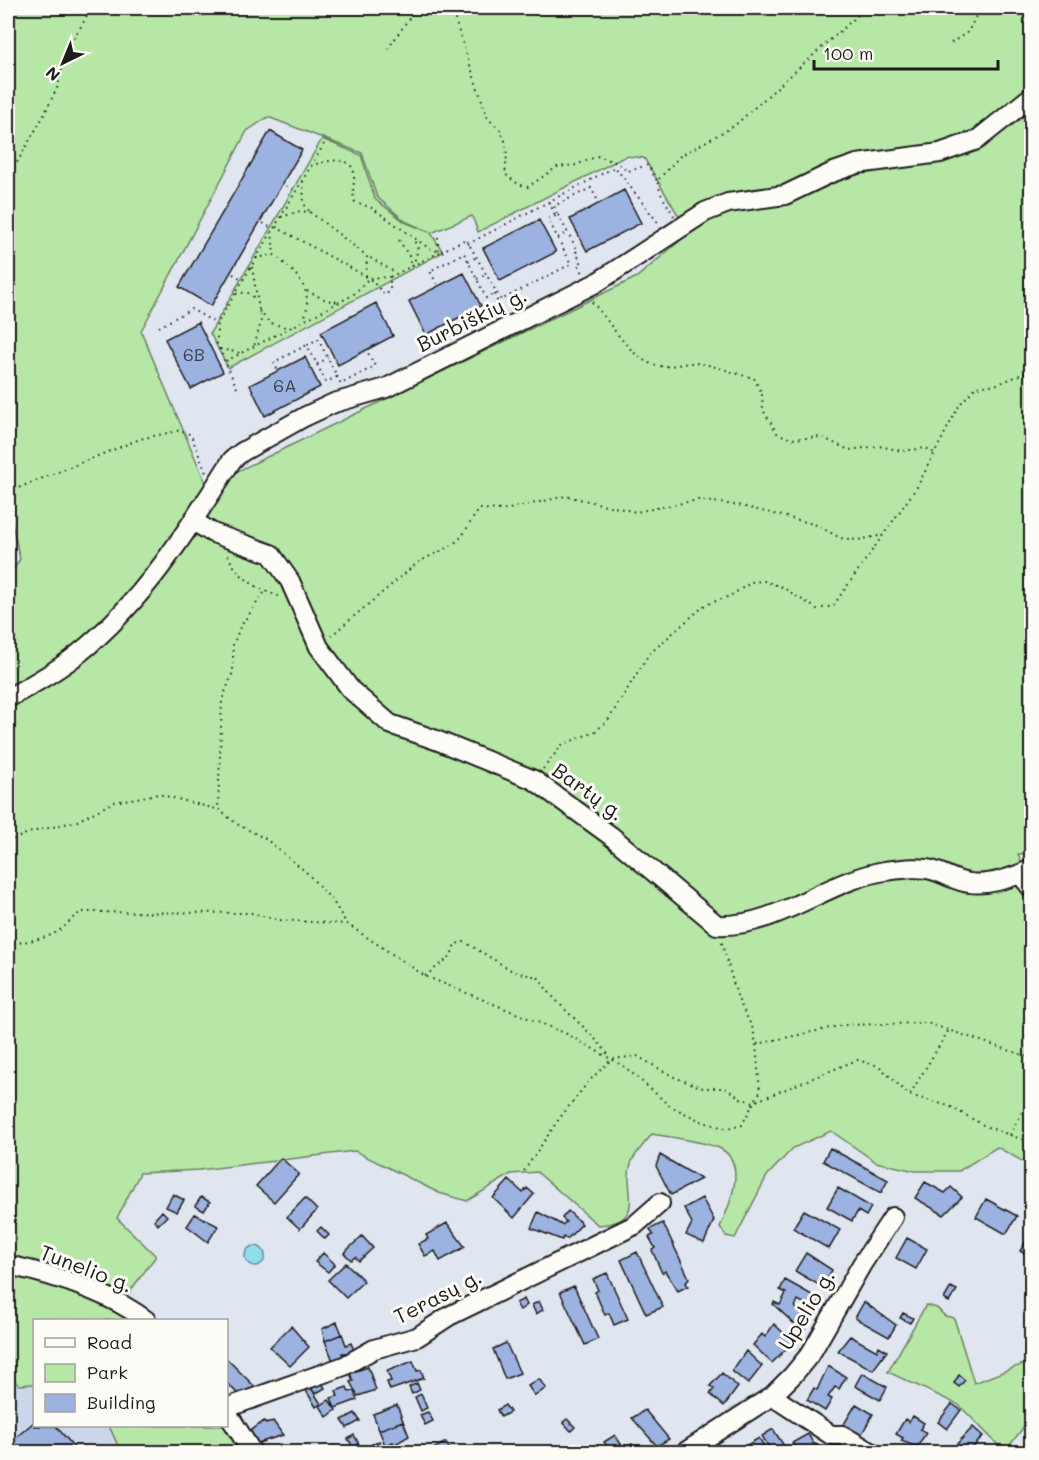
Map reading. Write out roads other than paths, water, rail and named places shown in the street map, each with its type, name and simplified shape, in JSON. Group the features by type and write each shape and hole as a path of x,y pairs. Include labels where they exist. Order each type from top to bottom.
{"street":[{"name":"Burbiškių g.","path":"8,698 78,655 119,617 157,572 232,460 242,452 304,417 334,403 386,388 581,291 705,212 728,203 785,195 831,173 857,164 940,153 977,140 1032,96"},
{"name":"Bartų g.","path":"193,521 226,537 272,554 290,581 319,646 351,690 390,724 534,780 611,836 717,925 738,926 757,921 851,879 884,872 909,869 932,870 970,884 995,881 1026,871"},
{"path":"1026,871 1032,890"},
{"name":"Terasų g.","path":"228,1409 344,1366 374,1348 417,1337 449,1316 635,1225 660,1203"},
{"name":"Upelio g.","path":"685,1452 772,1396 811,1353 862,1264 893,1217"},
{"name":"Tunelio g.","path":"8,1265 87,1290 126,1307 144,1319"},
{"path":"772,1396 831,1435 842,1435 871,1452"},
{"path":"228,1413 252,1452"}],"water":[{"path":"255,1246 262,1249 265,1256 262,1263 255,1266 248,1263 245,1256 248,1249"}]}
